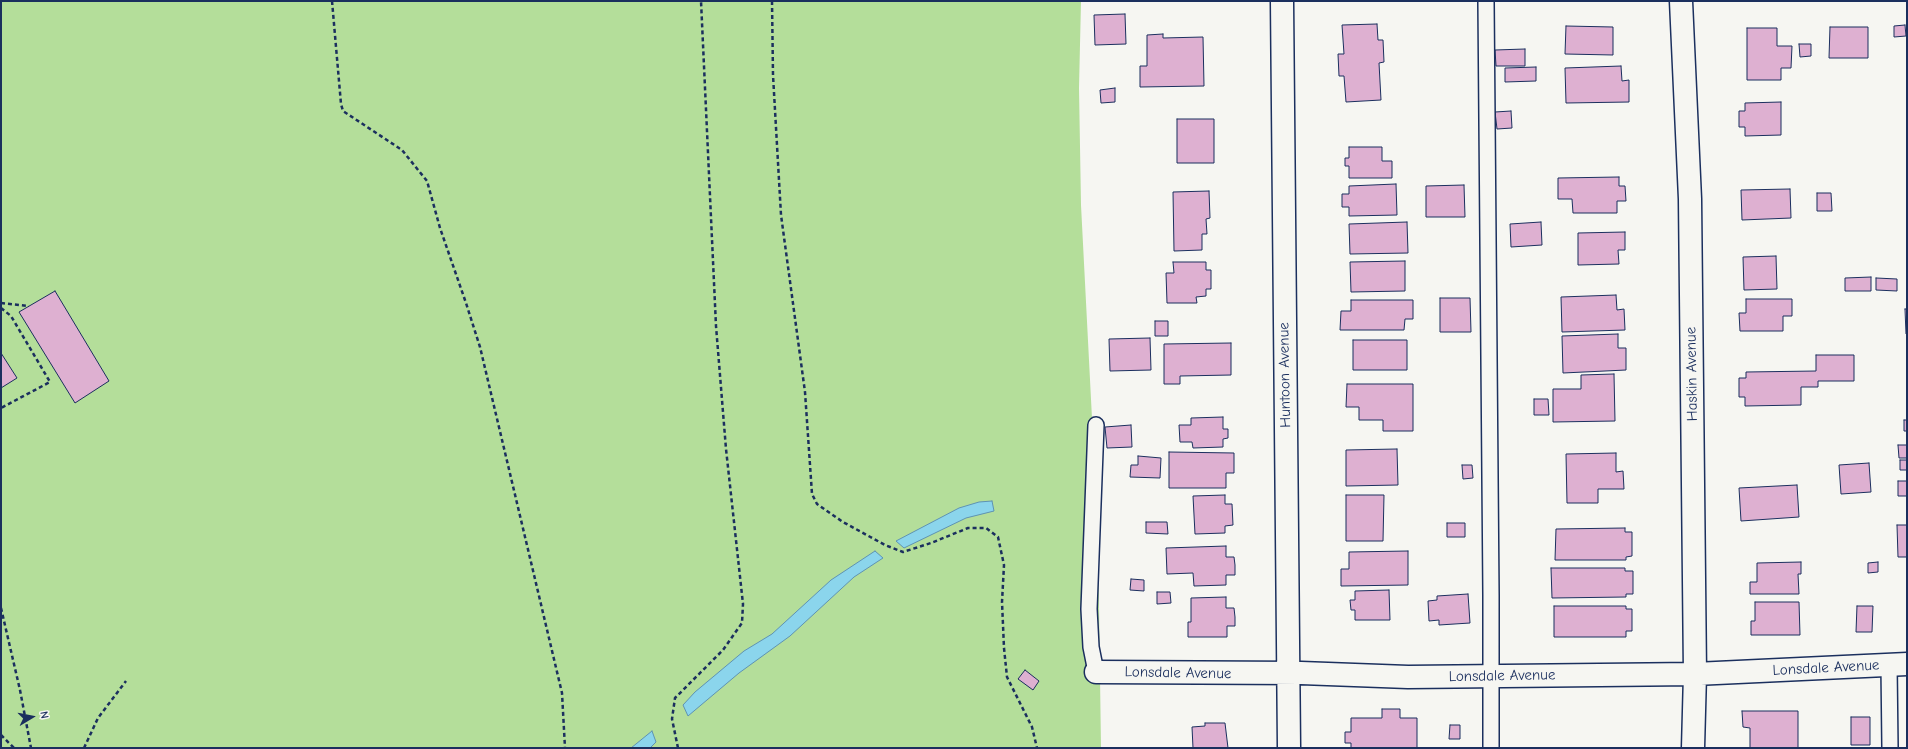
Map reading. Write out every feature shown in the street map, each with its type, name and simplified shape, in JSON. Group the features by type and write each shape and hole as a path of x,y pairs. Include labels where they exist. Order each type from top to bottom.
{"street":[{"name":"Huntoon Avenue","path":"1282,1 1289,748"},
{"name":"Haskin Avenue","path":"1682,1 1690,199 1694,748"},
{"name":"Lonsdale Avenue","path":"1096,672 1408,677 1694,674 1898,665"}],"lane":[{"path":"1486,1 1491,748"},
{"path":"1096,425 1089,609 1091,647 1096,672"},
{"path":"1890,748 1898,665"}],"path":[{"path":"332,1 341,104 343,111 402,150 427,181 440,228 466,303 486,370 562,693 565,748"},
{"path":"678,748 672,719 676,698 723,650 742,623 743,604 726,449 716,326 701,1"},
{"path":"772,1 773,75 781,215 805,392 812,494 817,504 843,522 885,545 903,552 931,543 968,528 986,528 998,537 1004,565 1002,610 1007,677 1032,728 1037,748"},
{"path":"1,303 29,306"},
{"path":"1,308 11,316 50,382 1,408"},
{"path":"1,608 20,690 31,748"},
{"path":"84,748 98,718 126,681"},
{"path":"1,735 14,748"}],"green space":[{"path":"1,1 1081,1 1079,88 1081,205 1098,535 1101,748 1,748"}],"water":[{"path":"992,501 994,511 966,518 904,548 896,541 959,508 979,502"},
{"path":"875,551 883,558 854,577 790,636 739,673 688,716 683,705 695,692 744,651 772,634 831,580"},
{"path":"652,731 656,742 650,748 631,748"}],"building":[{"path":"1125,14 1126,44 1095,45 1094,15"},
{"path":"1377,24 1378,40 1383,40 1384,62 1379,63 1381,100 1346,102 1344,76 1339,76 1338,54 1344,54 1342,25"},
{"path":"1905,25 1906,36 1894,37 1894,26"},
{"path":"1566,26 1613,27 1613,55 1565,54"},
{"path":"1830,27 1868,27 1868,58 1829,58"},
{"path":"1747,28 1777,28 1777,46 1792,46 1791,68 1781,68 1781,80 1747,80"},
{"path":"1163,34 1163,38 1203,37 1204,86 1140,87 1140,66 1147,66 1147,35"},
{"path":"1799,44 1811,44 1811,56 1800,57"},
{"path":"1525,49 1525,66 1496,66 1495,50"},
{"path":"1621,66 1622,81 1629,80 1629,102 1566,103 1565,68"},
{"path":"1536,67 1536,81 1505,82 1505,68"},
{"path":"1115,88 1115,102 1101,103 1100,90"},
{"path":"1781,102 1781,135 1745,136 1745,127 1739,127 1739,111 1745,111 1745,103"},
{"path":"1511,111 1512,128 1497,129 1495,112"},
{"path":"1177,119 1214,119 1214,163 1177,163"},
{"path":"1349,147 1382,147 1382,161 1392,161 1392,178 1349,178 1349,166 1345,166 1345,158 1349,158"},
{"path":"1619,177 1619,186 1625,186 1626,201 1617,201 1617,213 1573,213 1572,199 1558,199 1558,178"},
{"path":"1396,184 1397,215 1349,216 1349,207 1342,207 1342,194 1349,194 1349,186"},
{"path":"1464,185 1465,217 1426,217 1426,186"},
{"path":"1790,189 1791,218 1742,220 1741,190"},
{"path":"1209,191 1210,218 1206,219 1207,234 1202,234 1202,250 1174,251 1173,192"},
{"path":"1817,193 1831,193 1832,211 1817,211"},
{"path":"1407,222 1408,253 1350,254 1349,224"},
{"path":"1541,222 1542,245 1511,247 1510,224"},
{"path":"1625,232 1625,250 1618,250 1619,264 1578,265 1578,233"},
{"path":"1776,256 1777,289 1744,290 1743,257"},
{"path":"1405,261 1405,291 1351,292 1350,262"},
{"path":"1173,262 1206,262 1206,270 1211,270 1211,289 1206,289 1206,296 1196,297 1197,303 1167,303 1166,273 1174,273"},
{"path":"1871,277 1871,291 1845,291 1845,278"},
{"path":"1876,278 1897,279 1897,291 1876,290"},
{"path":"55,291 109,381 75,403 19,312"},
{"path":"1616,295 1617,310 1624,309 1625,330 1562,332 1561,297"},
{"path":"1440,298 1470,298 1471,332 1440,332"},
{"path":"1746,299 1792,299 1792,316 1783,316 1783,331 1740,331 1739,313 1746,313"},
{"path":"1351,300 1413,300 1413,319 1405,319 1404,330 1340,330 1341,311 1351,311"},
{"path":"1905,309 1907,309 1907,334 1906,334"},
{"path":"1155,321 1168,321 1168,336 1155,336"},
{"path":"1618,334 1618,348 1626,348 1626,370 1563,373 1562,336"},
{"path":"1150,338 1151,370 1110,371 1109,339"},
{"path":"1353,340 1407,340 1407,370 1353,370"},
{"path":"1231,343 1231,375 1180,376 1180,384 1164,384 1164,344"},
{"path":"1,353 17,378 1,388"},
{"path":"1816,355 1854,355 1854,381 1818,381 1818,387 1801,387 1801,405 1745,406 1745,397 1739,397 1739,378 1746,378 1746,372 1816,371"},
{"path":"1614,374 1615,421 1553,422 1553,389 1581,389 1581,375"},
{"path":"1347,384 1413,384 1413,431 1383,431 1383,420 1359,420 1359,407 1346,407"},
{"path":"1534,399 1548,399 1549,415 1534,415"},
{"path":"1223,417 1223,429 1228,429 1228,438 1223,439 1223,447 1193,448 1192,442 1180,442 1179,425 1191,425 1191,418"},
{"path":"1904,420 1907,420 1907,431 1904,431"},
{"path":"1131,425 1132,447 1107,448 1105,427"},
{"path":"1898,445 1907,445 1907,458 1899,458"},
{"path":"1397,449 1398,485 1346,486 1346,450"},
{"path":"1169,452 1234,453 1234,473 1226,473 1226,488 1169,488"},
{"path":"1616,453 1616,472 1623,471 1624,489 1598,489 1598,503 1567,503 1566,454"},
{"path":"1138,456 1161,458 1160,478 1130,477 1131,465 1138,465"},
{"path":"1900,460 1907,460 1907,470 1900,470"},
{"path":"1869,463 1871,492 1841,494 1839,465"},
{"path":"1462,465 1472,465 1473,478 1463,479"},
{"path":"1898,481 1907,481 1907,496 1898,496"},
{"path":"1797,485 1799,517 1741,521 1739,488"},
{"path":"1225,495 1225,504 1232,504 1233,525 1225,526 1225,533 1195,534 1193,496"},
{"path":"1346,495 1384,495 1383,541 1346,541"},
{"path":"1146,522 1167,522 1168,534 1146,533"},
{"path":"1447,523 1465,523 1465,537 1447,537"},
{"path":"1897,525 1907,525 1907,557 1898,557"},
{"path":"1625,528 1625,532 1632,532 1632,556 1626,557 1626,560 1555,560 1556,529"},
{"path":"1226,546 1226,557 1234,557 1235,575 1226,575 1226,585 1194,586 1193,573 1167,574 1166,548"},
{"path":"1408,551 1408,585 1341,586 1341,569 1349,569 1349,552"},
{"path":"1801,562 1801,574 1798,574 1799,594 1750,594 1750,582 1757,582 1757,563"},
{"path":"1878,562 1878,572 1868,573 1868,563"},
{"path":"1551,568 1625,568 1625,571 1633,571 1633,594 1626,594 1626,597 1552,598"},
{"path":"1131,579 1144,580 1144,591 1130,590"},
{"path":"1389,590 1390,620 1355,620 1355,610 1351,610 1350,600 1355,600 1355,591"},
{"path":"1157,592 1170,592 1171,603 1157,604"},
{"path":"1468,594 1470,623 1439,625 1439,620 1429,621 1428,601 1437,600 1437,596"},
{"path":"1226,597 1226,608 1234,608 1235,617 1235,626 1227,626 1227,637 1188,637 1188,622 1191,622 1191,598"},
{"path":"1755,602 1799,602 1800,635 1751,635 1751,621 1755,621"},
{"path":"1554,606 1626,606 1626,609 1632,609 1632,631 1626,631 1626,637 1554,637"},
{"path":"1857,606 1873,606 1872,632 1856,632"},
{"path":"1025,670 1039,681 1033,690 1018,679"},
{"path":"1382,709 1400,709 1400,718 1417,718 1417,748 1351,748 1351,743 1345,743 1345,732 1351,732 1351,718 1382,718"},
{"path":"1742,711 1798,711 1798,748 1750,748 1750,728 1743,727"},
{"path":"1851,717 1870,717 1870,745 1851,745"},
{"path":"1205,723 1225,723 1228,748 1193,748 1192,727 1205,726"},
{"path":"1450,725 1460,725 1460,739 1449,739"}]}
